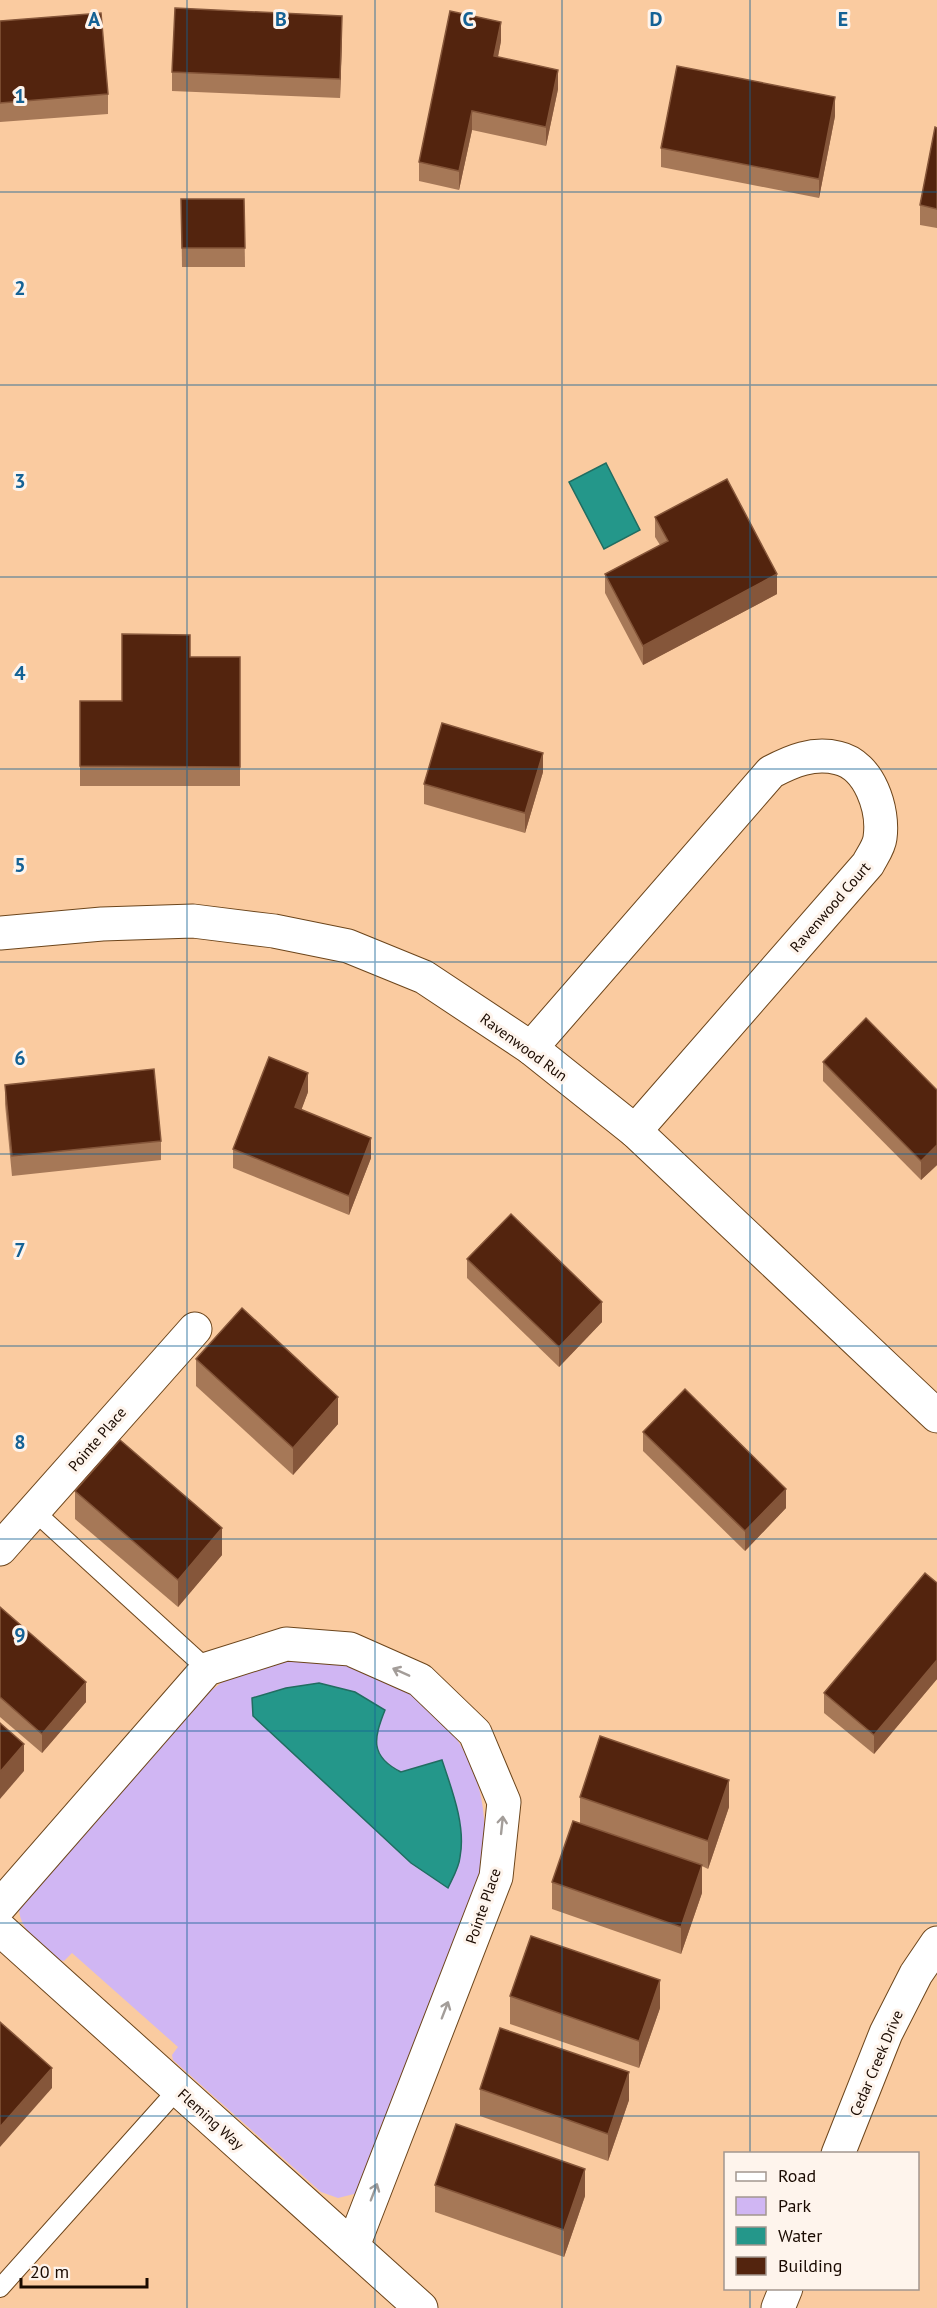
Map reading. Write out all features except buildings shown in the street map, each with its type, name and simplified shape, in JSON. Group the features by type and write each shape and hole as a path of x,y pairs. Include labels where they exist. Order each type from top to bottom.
{"street":[{"name":"Ravenwood Court","path":"531,1048 771,772 793,760 819,756 840,758 858,768 873,790 881,814 880,841 868,864 635,1131"},
{"name":"Ravenwood Run","path":"0,933 102,924 193,921 274,931 348,946 424,977 531,1048 635,1131 937,1416"},
{"name":"Pointe Place","path":"0,1549 195,1329"},
{"name":"Pointe Place","path":"207,1669 286,1644 350,1649 420,1680 476,1733 504,1802 496,1876 353,2246"},
{"path":"0,1906 207,1669"},
{"name":"Fleming Way","path":"0,1929 421,2308"},
{"name":"Cedar Creek Drive","path":"839,2152 886,2033 916,1974 937,1943"},
{"path":"778,2308 786,2290"}],"lane":[{"path":"34,1511 207,1669"},
{"path":"0,2288 178,2089"}],"green space":[{"path":"287,1659 332,1659 347,1662 398,1682 429,1706 463,1748 474,1772 481,1798 484,1824 483,1852 478,1881 358,2193 338,2198 321,2192 173,2060 172,2055 178,2047 72,1953 64,1961 59,1960 33,1938 20,1917 19,1909 194,1704 221,1683 240,1673","holes":["319,1683 385,1710 377,1738 377,1746 383,1759 401,1772 442,1761 455,1809 460,1858 252,1698 286,1688"]}],"water":[{"path":"606,463 640,530 604,549 569,482"},
{"path":"319,1683 355,1692 385,1710 378,1729 377,1746 383,1760 391,1766 401,1772 442,1760 457,1808 461,1833 459,1861 448,1888 411,1863 253,1716 252,1698 286,1688"}]}
